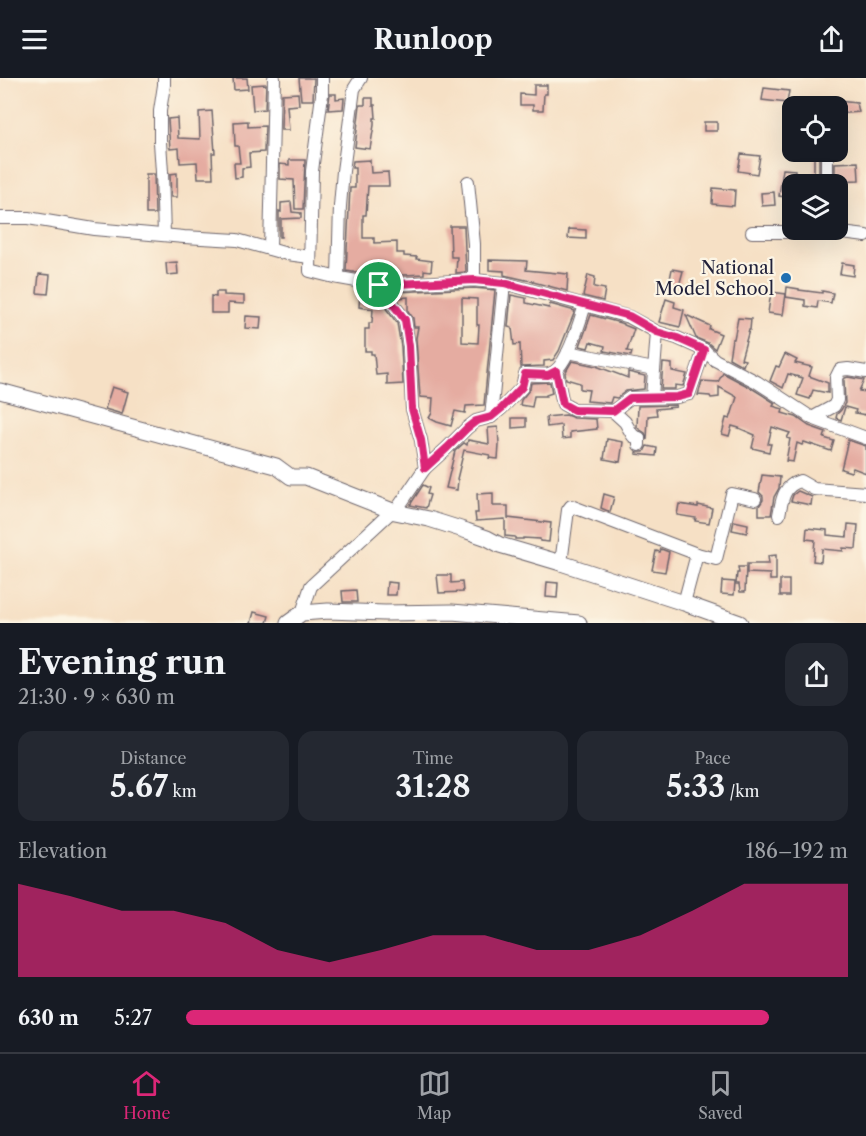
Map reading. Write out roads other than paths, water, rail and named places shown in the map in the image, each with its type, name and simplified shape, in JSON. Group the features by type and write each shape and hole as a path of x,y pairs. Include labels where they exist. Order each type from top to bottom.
{"street":[{"path":"164,78 160,111 160,142 164,235"},
{"path":"270,249 273,78"},
{"path":"322,78 322,95 312,171 310,271 379,285 474,280 504,283 629,316 657,332 704,350 715,360 758,382 812,418 866,438"},
{"path":"338,278 343,171 354,89 361,78"},
{"path":"468,182 474,244 474,280"},
{"path":"0,218 28,218 94,229 237,240 288,254 310,257"},
{"path":"752,232 782,232"},
{"path":"848,234 866,236"},
{"path":"491,417 504,283"},
{"path":"379,285 405,320 409,346 412,409 421,440 425,468"},
{"path":"302,613 310,586 390,513 395,512 425,468 476,421 491,417 522,387 525,374 548,375 556,371 573,343 585,305"},
{"path":"652,397 657,332"},
{"path":"556,371 563,404 574,410 613,411 630,398 677,397 689,394 704,350"},
{"path":"568,352 654,369"},
{"path":"812,418 834,406 837,400 836,378 840,370 866,372"},
{"path":"0,391 276,466 291,477 306,477 395,512 429,519 487,538 500,545 740,623"},
{"path":"613,411 625,422 633,436 639,438 639,445"},
{"path":"779,515 782,497 787,488 800,481 814,489 866,493"},
{"path":"561,563 568,510 571,506 697,554 716,559 732,494 755,499"},
{"path":"684,603 697,554"},
{"path":"288,623 302,613 328,611 452,612 579,623"}],"place":[{"name":"National Model School","path":"786,278"}]}
